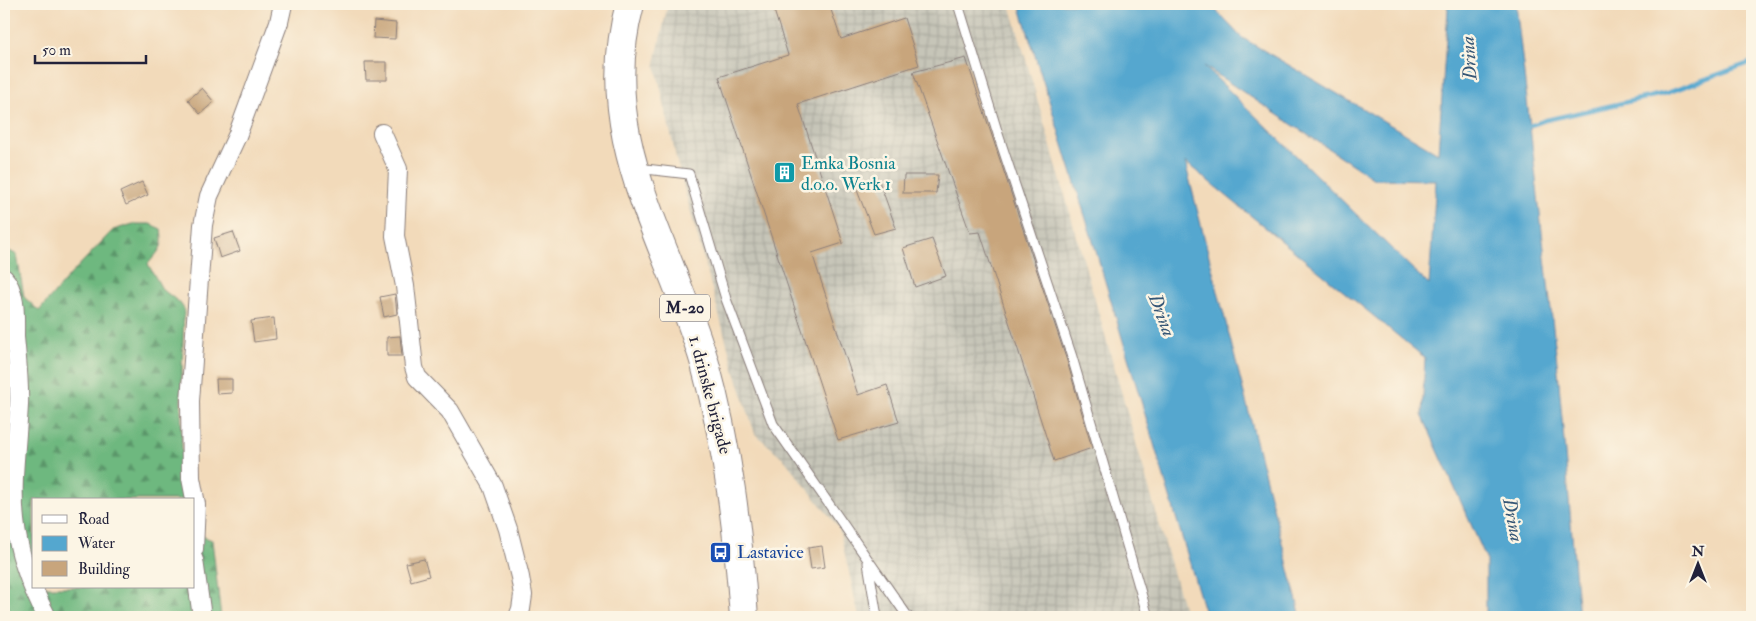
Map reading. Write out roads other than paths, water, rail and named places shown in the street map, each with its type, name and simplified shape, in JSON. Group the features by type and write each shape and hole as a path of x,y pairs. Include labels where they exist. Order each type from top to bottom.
{"main road":[{"name":"1. drinske brigade","path":"630,4 622,55 620,93 623,125 641,194 672,272 704,363 718,418 733,497 744,617"}],"street":[{"path":"195,498 191,478 190,401 203,225 209,196 236,136 279,22 283,4"},
{"path":"382,133 398,169 395,236 405,286 414,366 417,377 450,411 493,486 508,528 520,577 523,595 518,617"},
{"path":"4,278 10,288 14,308 19,404 14,486 15,520 20,554 32,588 47,617"},
{"path":"195,499 195,526"},
{"path":"195,567 202,617"}],"lane":[{"path":"958,4 998,134 1072,357 1148,617"},
{"path":"633,168 689,174 726,299 773,424 908,617"},
{"path":"868,560 877,617"}],"water":[{"name":"Drina","path":"1019,4 1210,4 1241,37 1438,153 1448,9 1446,4 1516,4 1558,371 1579,617 1486,617 1486,558 1422,415 1425,358 1185,162 1301,617 1206,617","holes":["1204,66 1374,179 1436,180 1429,285"]}],"waterway":[{"path":"1526,127 1546,120 1667,93 1752,62"}],"place":[{"name":"Emka Bosnia d.o.o. Werk 1","path":"785,173"},
{"name":"Lastavice","path":"721,552"}]}
